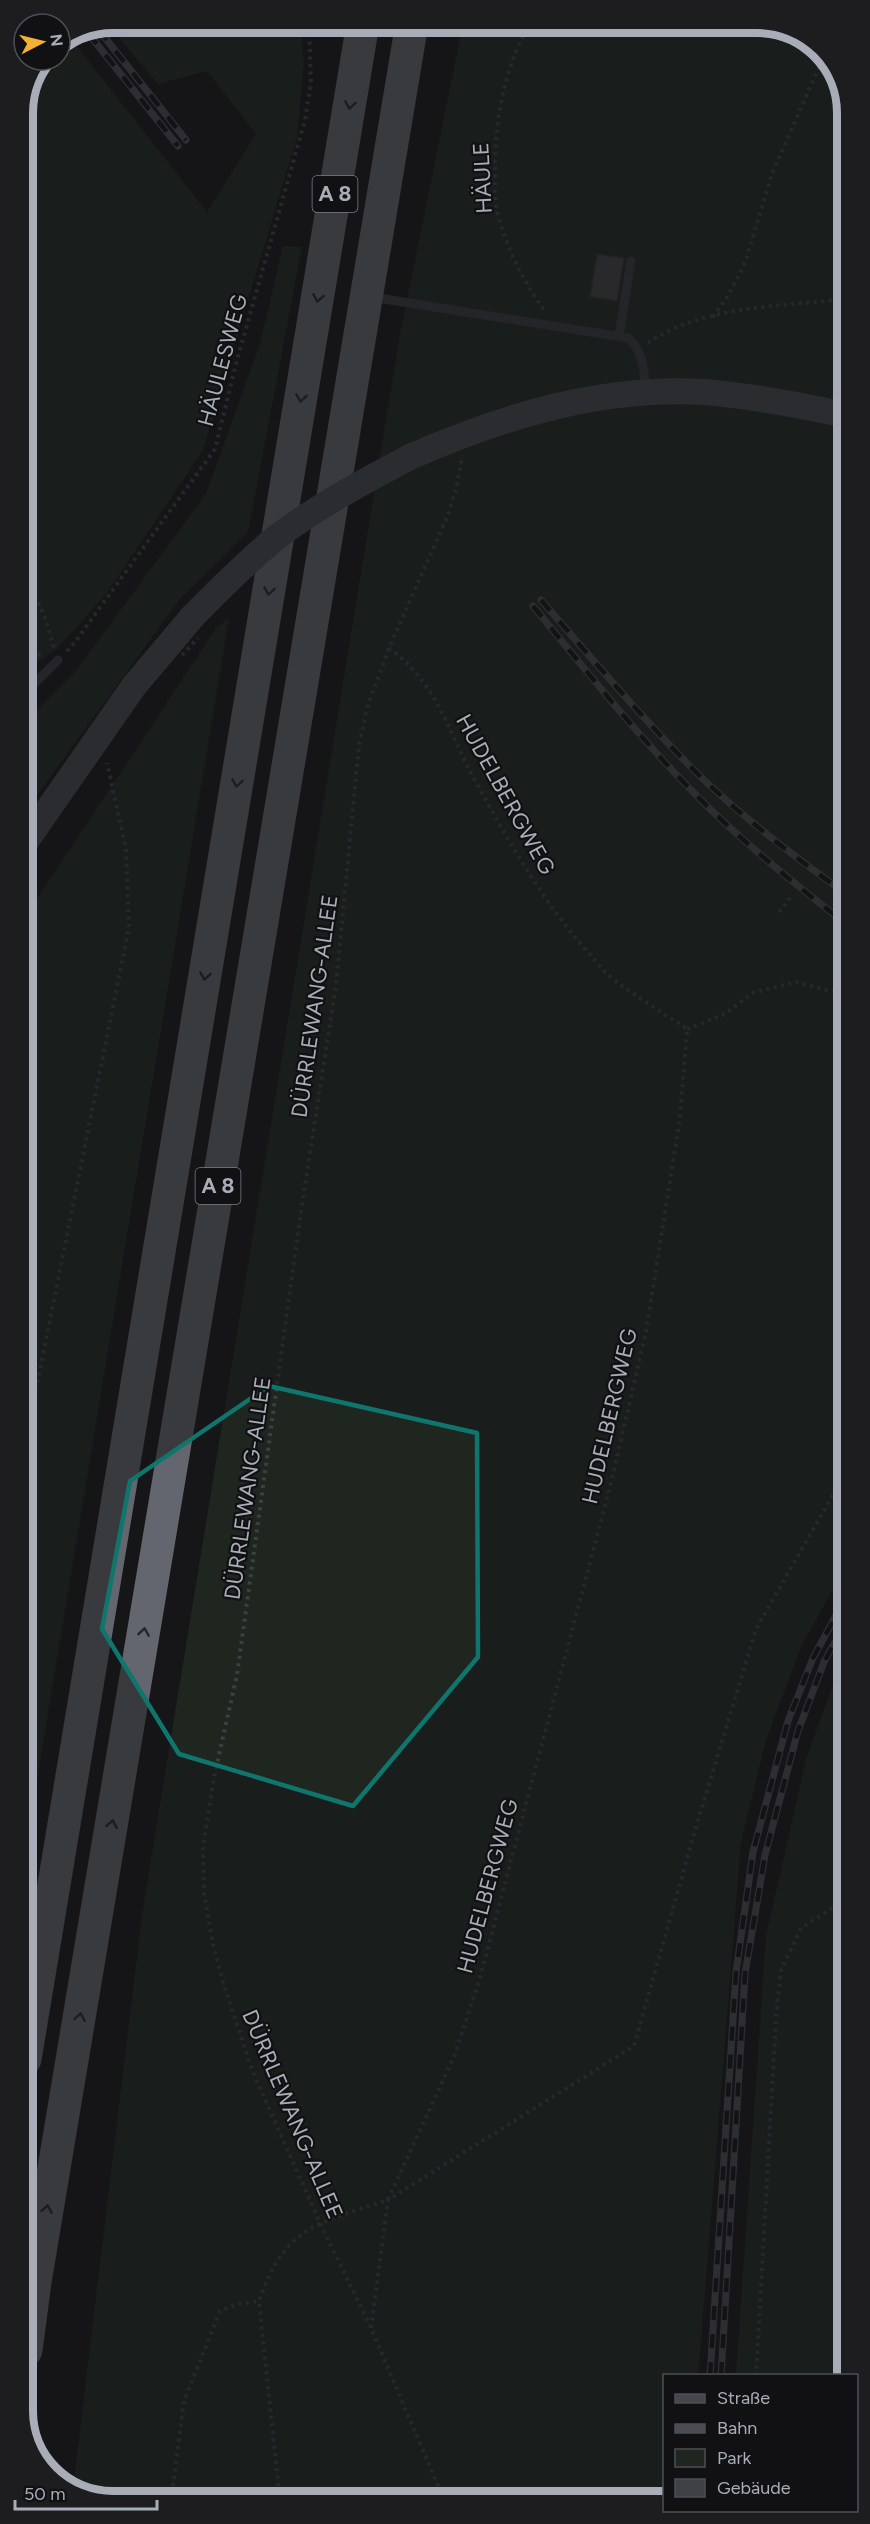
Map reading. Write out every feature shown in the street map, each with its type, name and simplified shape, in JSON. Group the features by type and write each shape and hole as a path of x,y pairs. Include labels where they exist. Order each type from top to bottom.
{"highway":[{"name":"A 8","path":"33,2011 361,33"},
{"name":"A 8","path":"33,2297 410,33"}],"main road":[{"path":"33,831 134,686 193,616 239,570 278,537 352,487 412,456 497,422 537,410 611,396 704,392 760,398 837,413"}],"lane":[{"path":"620,335 631,261"},
{"path":"367,296 620,335 628,338 638,350 646,393"},
{"path":"33,685 58,660"}],"path":[{"name":"HÄULESWEG","path":"58,660 75,642 215,449 236,364 305,120 311,83 309,33"},
{"name":"HÄULE","path":"525,33 514,55 501,97 496,135 497,213 508,245 522,274 554,324"},
{"path":"713,317 728,297 745,263 772,174 820,65"},
{"path":"638,350 662,334 727,312 837,300"},
{"name":"DÜRRLEWANG-ALLEE","path":"440,2491 371,2328 320,2223 252,2070 213,1944 204,1894 203,1847 214,1777 237,1675 300,1218 336,985 359,745 368,705 389,648 448,515 457,485 462,453"},
{"path":"33,591 46,620 58,660"},
{"name":"HUDELBERGWEG","path":"371,2328 388,2200 454,2054 480,1978 610,1486 646,1332 680,1118 687,1029 610,977 562,922 520,862 474,780 438,702 427,685 401,657 389,648"},
{"path":"33,1404 129,927 126,849 106,759"},
{"path":"779,912 792,896"},
{"path":"687,1029 725,1014 752,993 796,982 837,993"},
{"path":"279,2491 259,2301 268,2275 280,2255 296,2237 320,2223 388,2200 634,2046 756,1629 837,1488"},
{"path":"756,2374 776,2019 781,1970 801,1928 837,1905"},
{"path":"172,2491 184,2401 220,2312 237,2304 259,2301"}],"highlighted area":[{"path":"269,1386 477,1433 478,1657 353,1806 179,1754 102,1629 130,1481"}],"green space":[{"path":"115,33 301,33 304,63 297,137 203,450 106,594 56,650 33,665 33,113 39,83 45,72 72,72 72,45 75,44 207,212 256,134 207,71 158,84"},
{"path":"461,33 762,33 797,44 817,60 823,69 831,83 837,113 837,1581 801,1647 766,1740 741,1842 698,2374 663,2374 663,2491 108,2491 74,2480 142,1915 399,340"},
{"path":"283,246 302,247 248,532 180,599 33,801 33,714 75,672 206,494 260,344"},
{"path":"229,618 33,1805 33,904 217,627"},
{"path":"837,1674 837,2374 736,2374 766,1936 806,1759"}],"building":[{"path":"597,254 624,258 617,301 590,297"}],"railway":[{"path":"102,34 186,140"},
{"path":"91,37 178,146"},
{"path":"541,600 641,714 703,779 772,839 837,887"},
{"path":"533,606 617,708 683,782 757,851 837,917"},
{"path":"710,2374 736,1972 753,1852 788,1721 813,1658 837,1614"},
{"path":"721,2374 745,1974 765,1855 798,1731 824,1662 837,1638"}]}
